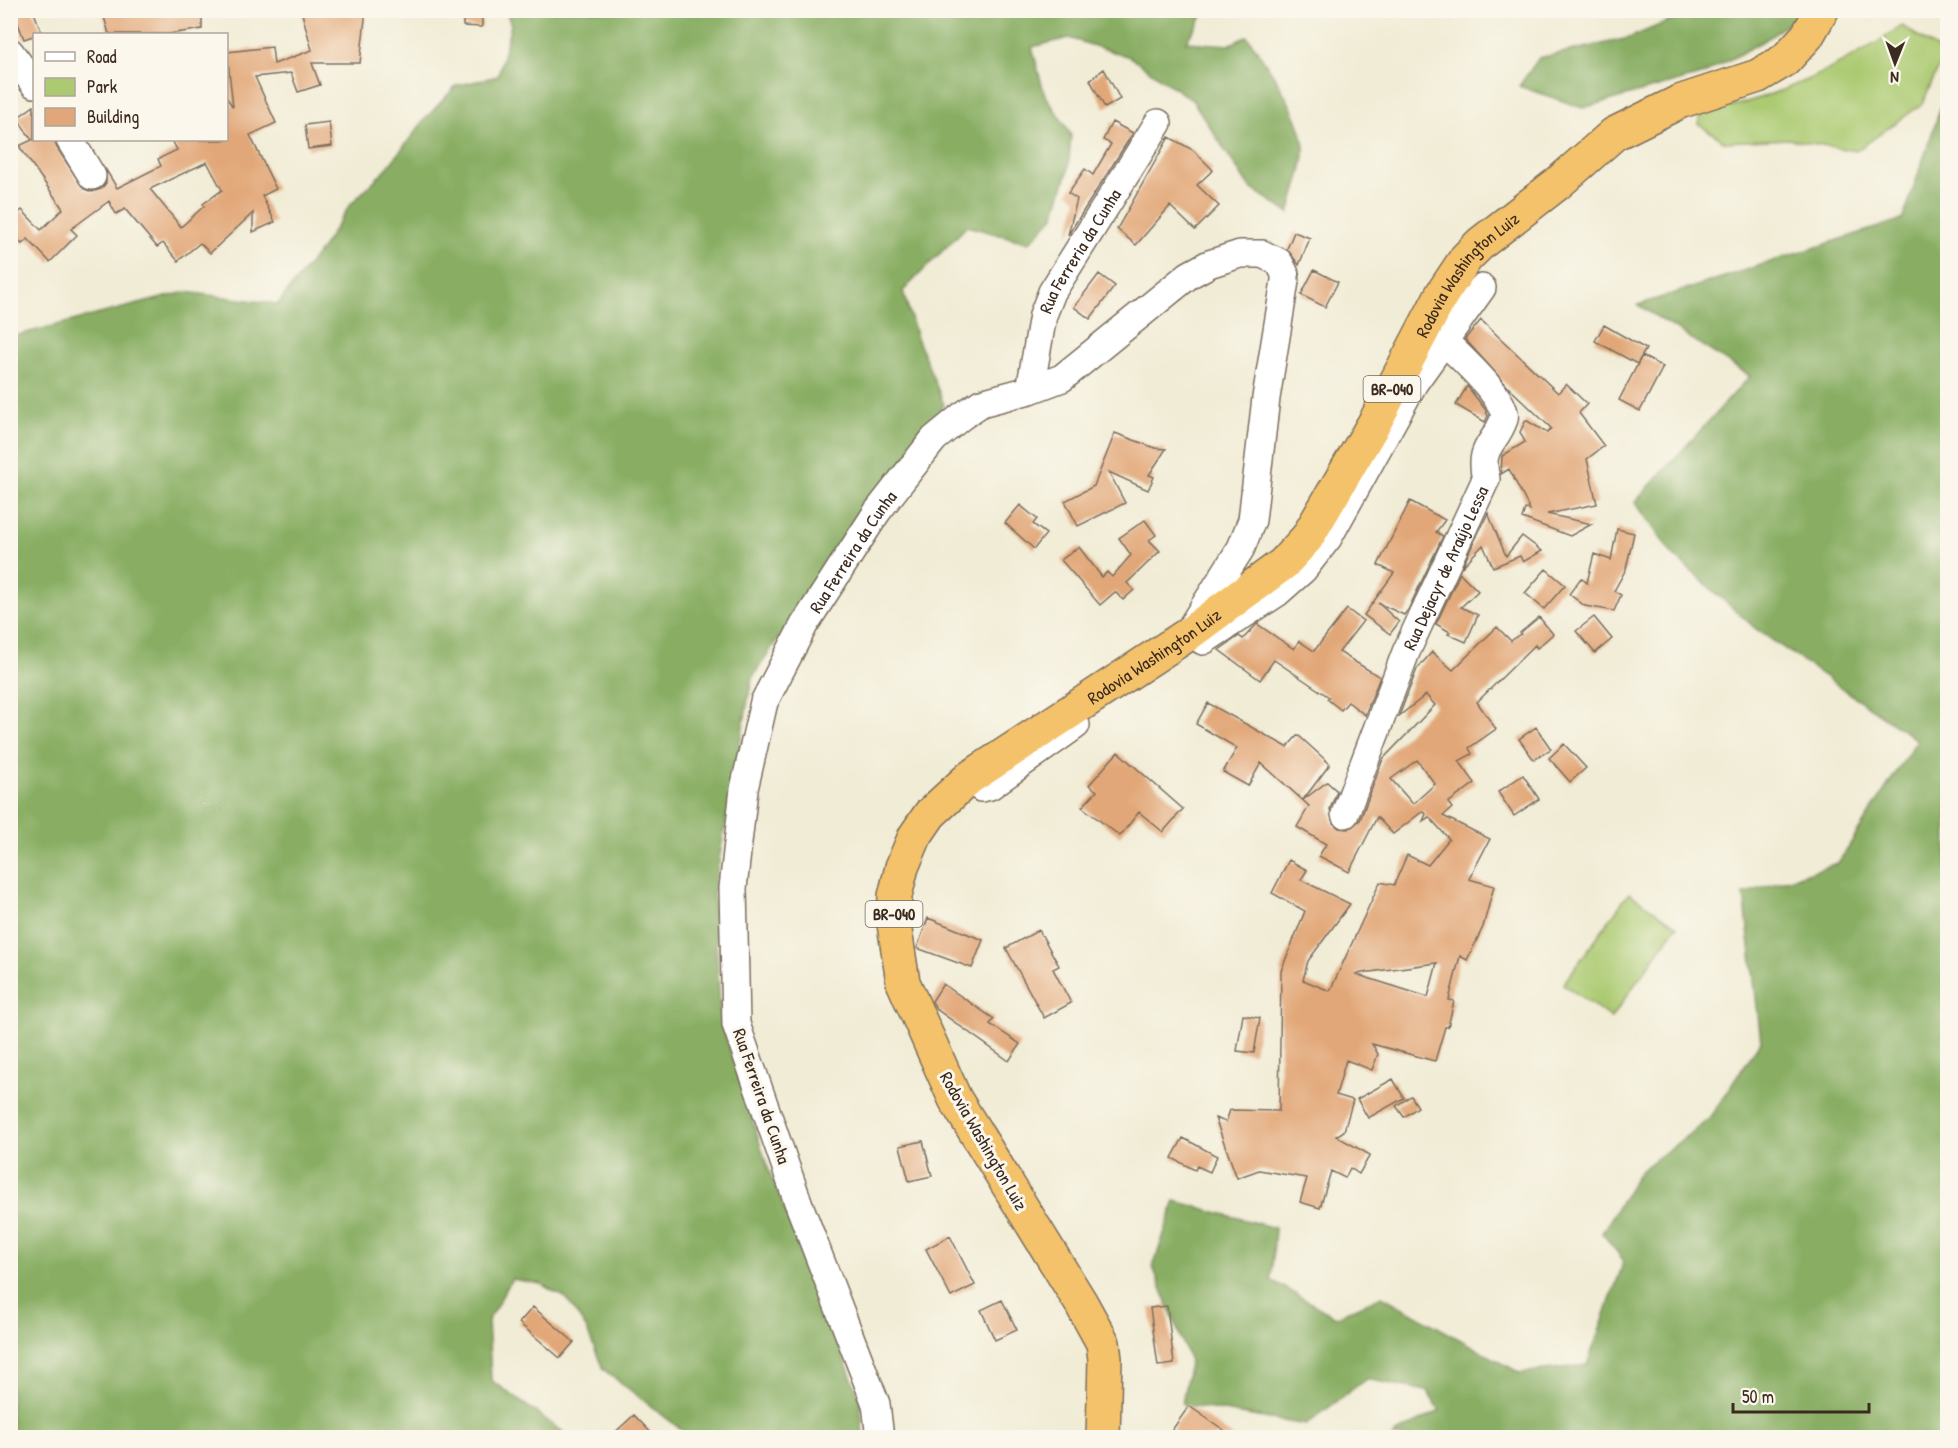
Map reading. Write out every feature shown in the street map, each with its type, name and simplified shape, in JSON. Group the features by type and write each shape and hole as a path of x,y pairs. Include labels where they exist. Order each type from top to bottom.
{"highway":[{"name":"Rodovia Washington Luiz","path":"1103,1437 1106,1359 1103,1344 1086,1311 954,1099 910,999 897,952 894,924 895,896 915,836 930,814 969,778 1013,760 1086,710 1258,585 1283,564 1307,537 1377,420 1406,379 1442,294 1466,258 1481,243 1557,184 1614,134 1679,102 1758,76 1785,60 1807,36 1822,10"}],"street":[{"path":"10,52 33,83"},
{"name":"Rua Ferreria da Cunha","path":"1030,390 1043,315 1052,292 1158,123"},
{"path":"71,141 92,176"},
{"name":"Rua Ferreira da Cunha","path":"880,1437 876,1404 798,1202 736,1024 733,888 744,789 764,702 804,625 877,512 934,439 981,403 1030,390 1062,378 1189,275 1209,264 1251,253 1273,257 1283,267 1285,281 1266,398 1252,520 1241,548 1187,635"},
{"path":"1086,710 1277,593 1303,570 1328,538 1406,379 1443,340 1482,288"},
{"name":"Rua Dejacyr de Araújo Lessa","path":"1346,814 1402,662 1486,479 1482,463 1486,447 1504,420 1502,406 1467,364 1443,340"}],"green space":[{"path":"1206,10 1186,42 1229,45 1247,36 1284,93 1299,126 1304,155 1289,213 1249,187 1193,101 1130,57 1069,38 1032,47 1044,93 1071,135 1068,171 1054,216 1029,243 967,226 903,291 916,335 944,405 796,611 752,678 713,893 721,1024 768,1168 860,1399 863,1437 691,1437 603,1369 586,1328 567,1299 541,1284 512,1279 488,1320 491,1380 570,1437 11,1437 10,337 185,292 278,304 325,244 350,205 388,167 426,118 456,86 498,76 511,25 506,11"},
{"path":"1693,11 1802,11 1772,36 1704,74 1583,108 1519,86 1539,58 1629,38"},
{"path":"1902,26 1945,54 1922,104 1856,151 1788,139 1725,142 1699,124 1699,114 1780,91 1830,69"},
{"path":"1947,89 1947,1437 1393,1437 1396,1433 1440,1411 1427,1391 1366,1379 1306,1425 1182,1404 1190,1361 1153,1267 1175,1201 1275,1228 1271,1280 1335,1317 1382,1296 1520,1373 1587,1365 1624,1261 1602,1233 1639,1172 1708,1120 1761,1041 1744,894 1838,863 1917,740 1756,629 1672,554 1635,502 1750,376 1638,305 1903,219"},
{"path":"1629,893 1677,926 1611,1018 1563,984"}],"building":[{"path":"13,10 33,10 42,33 33,33 33,36 24,39"},
{"path":"102,10 202,11 202,29 176,33 109,33"},
{"path":"301,10 366,10 360,63 312,63 320,85 298,92 291,73 255,77 276,123 250,135 276,189 262,196 275,222 253,232 253,213 210,253 200,243 178,261 163,243 157,247 125,209 116,214 109,201 71,229 77,235 50,262 28,239 22,244 10,231 10,220 22,210 41,230 63,209 19,146 32,140 17,118 33,107 33,141 54,141 84,189 92,192 101,189 106,183 106,170 117,188 161,166 158,159 177,150 172,141 228,141 228,100 233,107 228,52 272,47 274,64 312,50","holes":["207,162 222,190 203,204 204,206 181,227 150,189"]},
{"path":"463,10 482,10 482,27 463,26"},
{"path":"1104,69 1120,99 1105,108 1090,80"},
{"path":"329,122 332,146 308,149 305,125"},
{"path":"1112,122 1133,133 1068,235 1077,199 1068,193 1085,169 1093,175 1111,144 1103,140"},
{"path":"1169,137 1193,150 1213,170 1197,185 1219,206 1195,230 1170,206 1136,245 1117,229"},
{"path":"1294,232 1310,238 1299,265 1287,249"},
{"path":"1314,270 1338,282 1325,307 1301,295"},
{"path":"1099,274 1115,286 1090,319 1074,307"},
{"path":"1481,320 1558,393 1566,384 1587,404 1579,413 1604,446 1587,459 1597,504 1547,514 1592,524 1570,536 1522,518 1525,509 1530,510 1509,469 1501,474 1502,456 1525,442 1520,432 1526,420 1547,433 1551,428 1508,387 1465,339"},
{"path":"1604,325 1646,349 1637,364 1595,341"},
{"path":"1642,356 1663,367 1640,411 1619,400"},
{"path":"1467,386 1485,409 1488,416 1485,422 1456,405"},
{"path":"1115,433 1155,448 1166,449 1149,475 1154,477 1148,490 1109,472 1125,503 1078,526 1065,501 1094,486"},
{"path":"1410,501 1445,520 1436,532 1443,536 1404,615 1378,603 1399,622 1390,634 1364,615 1394,573 1378,565"},
{"path":"1020,505 1037,519 1033,524 1046,534 1034,549 1005,523"},
{"path":"1488,513 1506,556 1522,536 1542,551 1523,562 1520,556 1493,567 1483,545 1462,567"},
{"path":"1145,520 1156,535 1149,540 1160,551 1127,583 1134,590 1123,600 1115,592 1100,605 1061,560 1079,547 1102,577 1107,572 1112,577 1131,555 1119,538"},
{"path":"1617,529 1634,533 1626,569 1614,591 1621,595 1614,611 1585,606 1569,594 1581,578 1587,583 1594,554 1611,560"},
{"path":"1546,569 1565,585 1544,609 1525,593"},
{"path":"1460,573 1478,591 1461,607 1478,615 1466,642 1448,634 1450,632 1436,624"},
{"path":"1347,609 1363,621 1339,652 1380,677 1365,715 1348,702 1341,710 1327,699 1329,697 1274,660 1260,680 1219,650 1239,636 1243,639 1257,624 1294,649 1299,641 1314,651"},
{"path":"1539,617 1553,634 1537,648 1535,645 1477,702 1496,729 1469,748 1472,754 1459,761 1475,783 1448,803 1452,808 1443,816 1490,839 1469,879 1494,886 1483,927 1467,960 1460,956 1449,1000 1454,1001 1448,1027 1445,1027 1435,1061 1372,1044 1378,1054 1372,1070 1346,1060 1336,1095 1353,1100 1344,1131 1336,1136 1370,1155 1359,1174 1350,1168 1345,1178 1331,1171 1320,1208 1300,1202 1307,1178 1259,1170 1237,1178 1215,1118 1226,1122 1230,1110 1279,1111 1281,971 1305,911 1272,893 1289,860 1307,870 1301,880 1350,904 1308,961 1303,980 1330,991 1380,882 1394,885 1407,855 1428,865 1449,839 1429,817 1423,821 1426,814 1423,811 1393,834 1377,817 1349,872 1319,856 1326,844 1297,827 1309,806 1261,763 1248,786 1223,772 1237,748 1196,724 1208,703 1287,747 1298,735 1330,764 1303,800 1327,782 1337,791 1330,809 1333,823 1339,828 1348,829 1360,820 1383,759 1435,705 1426,695 1399,716 1417,669 1432,652 1453,670 1497,627 1511,641 1521,635 1520,633","holes":["1417,760 1435,784 1413,804 1391,779","1437,963 1428,997 1355,974"]},
{"path":"1594,617 1612,639 1595,653 1576,631"},
{"path":"1536,727 1551,749 1534,760 1519,739"},
{"path":"1564,744 1586,768 1570,782 1549,758"},
{"path":"1118,752 1183,809 1163,832 1139,812 1120,836 1082,807 1097,791 1089,785"},
{"path":"1523,775 1539,799 1514,816 1498,792"},
{"path":"928,918 983,940 972,968 917,948"},
{"path":"1039,930 1059,966 1053,969 1071,1003 1044,1018 1006,948"},
{"path":"943,984 994,1019 990,1024 1020,1044 1009,1061 936,1009 932,1001"},
{"path":"1243,1015 1260,1018 1254,1053 1237,1051"},
{"path":"1393,1079 1404,1098 1368,1118 1357,1099"},
{"path":"1411,1096 1418,1107 1404,1117 1396,1106"},
{"path":"1183,1138 1217,1156 1210,1172 1197,1166 1195,1170 1172,1158"},
{"path":"923,1141 932,1176 909,1181 900,1146"},
{"path":"950,1236 975,1285 951,1297 926,1249"},
{"path":"1002,1300 1017,1330 995,1340 981,1310"},
{"path":"1167,1306 1174,1364 1158,1366 1150,1308"},
{"path":"533,1307 574,1342 560,1358 519,1323"},
{"path":"1189,1406 1234,1437 1183,1437 1172,1430"},
{"path":"634,1415 655,1437 610,1437"}]}
